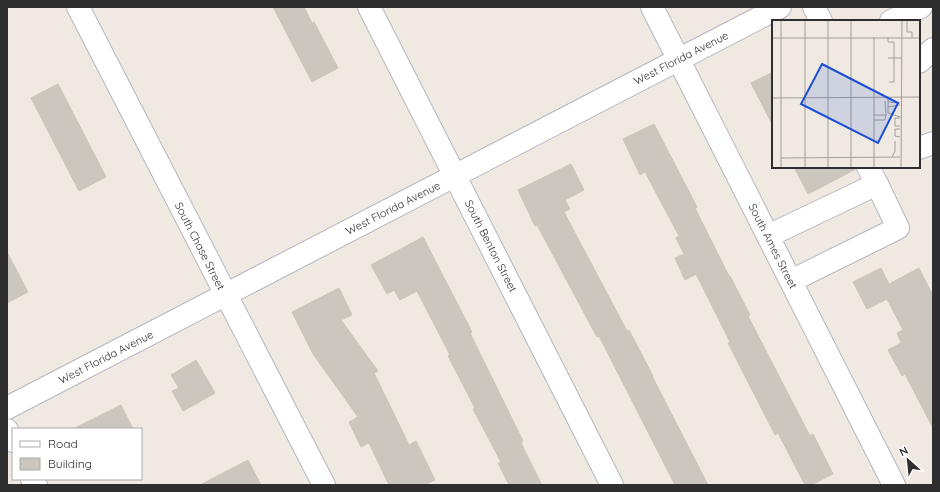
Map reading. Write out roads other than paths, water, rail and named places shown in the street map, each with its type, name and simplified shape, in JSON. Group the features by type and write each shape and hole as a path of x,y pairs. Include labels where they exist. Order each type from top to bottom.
{"street":[{"name":"South Chase Street","path":"78,7 324,485"},
{"name":"South Benton Street","path":"369,7 612,485"},
{"name":"South Ames Street","path":"652,7 894,485"},
{"name":"West Florida Avenue","path":"7,408 780,7"},
{"path":"814,7 820,20"},
{"path":"894,20 921,7"},
{"path":"920,61 933,49"},
{"path":"920,148 933,143"},
{"path":"768,236 873,175 898,228 791,281"},
{"path":"7,430 12,439"}]}
